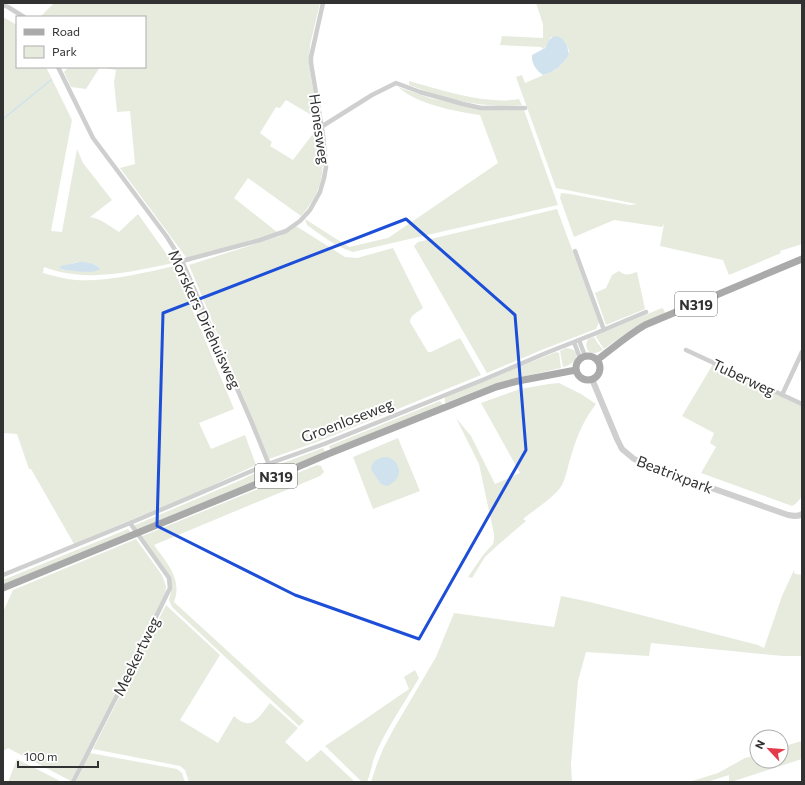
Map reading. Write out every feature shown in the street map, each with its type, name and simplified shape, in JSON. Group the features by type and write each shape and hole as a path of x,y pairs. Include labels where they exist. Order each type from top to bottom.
{"main road":[{"name":"N319","path":"597,360 620,341 645,325 802,259"},
{"path":"591,356 597,360 600,366 599,372 595,377 586,380 581,378 576,370 576,363 583,357 591,356"},
{"name":"Groenloseweg","path":"3,588 328,454 496,387 518,381 576,370"}],"street":[{"name":"Honesweg","path":"182,261 273,236 286,231 304,217 315,202 320,192 326,167 325,150 311,57 323,3"},
{"path":"3,5 22,16"},
{"name":"Morskers Driehuisweg","path":"58,68 92,138 167,237 182,261 274,477"},
{"path":"321,127 372,95 396,83 420,92 482,108 525,108"},
{"path":"575,251 604,330"},
{"name":"Groenloseweg","path":"3,575 268,464 331,441 646,312"},
{"path":"576,341 583,357"},
{"name":"Tuberweg","path":"686,350 802,404"},
{"path":"782,394 802,352"},
{"name":"Beatrixpark","path":"592,379 617,440 622,449 634,459 686,480 788,515 800,516 802,514"},
{"path":"130,523 137,533"},
{"name":"Meekertweg","path":"73,782 170,588 168,578 137,533"}],"highlighted area":[{"path":"406,219 515,315 526,450 419,639 295,595 157,526 163,313"}],"green space":[{"path":"54,3 320,3 310,45 309,64 318,119 286,100 280,108 276,107 260,133 272,142 270,146 293,160 312,135 320,134 323,168 319,187 309,206 301,216 248,178 234,198 277,232 188,260 120,168 135,164 130,111 117,112 114,82 116,70 105,68 146,68 146,16 41,16"},
{"path":"536,3 802,3 802,244 780,251 781,253 729,275 723,260 660,246 664,224 662,227 614,220 574,237 560,198 561,193 630,205 637,204 556,188 516,77 522,75 525,83 555,70 569,55 569,50 565,43 551,37 543,49 541,47 500,45 502,36 543,38 543,24"},
{"path":"3,17 16,24 16,68 46,68 72,120 51,231 62,232 77,149 83,163 112,200 90,217 102,221 119,232 138,214 173,263 141,270 108,274 76,274 60,272 44,267 43,273 72,280 100,280 174,266 234,409 199,423 211,449 245,435 256,465 202,490 74,544 31,469 29,469 17,434 3,433","holes":["73,263 94,264 101,269 94,271 61,269"]},
{"path":"68,68 99,68 86,89 71,87 64,72"},
{"path":"409,81 464,96 493,100 519,99 522,105 493,106 464,102 437,95 409,85"},
{"path":"398,87 430,98 475,108 488,110 524,110 558,205 353,252 323,237 307,225 305,219 349,247 388,238 498,163 480,115 426,103 406,93"},
{"path":"557,209 599,322 596,329 487,373 414,246 418,242"},
{"path":"296,226 345,257 357,258 393,248 423,308 413,316 410,322 428,352 431,352 460,338 481,375 317,442 269,459 189,265 280,236"},
{"path":"181,264 192,286 223,364 216,360 178,265"},
{"path":"619,271 626,274 637,272 645,309 606,325 595,293 606,288 612,275"},
{"path":"662,308 665,313 632,329 604,349 596,337 597,335"},
{"path":"594,337 603,350 597,353 589,352 586,344 588,339"},
{"path":"566,348 575,351 577,356 575,361 563,367 560,351"},
{"path":"556,352 559,353 561,368 508,380 446,403 445,402 445,397"},
{"path":"713,364 802,405 802,495 792,506 701,473 716,447 710,443 714,433 682,416"},
{"path":"559,383 581,394 596,404 588,415 579,433 562,485 559,490 523,519 526,521 485,557 472,578 468,577 483,555 493,544 494,534 479,464 456,418 471,436 495,484 520,473 481,403 520,389"},
{"path":"440,401 443,405 331,451 329,446"},
{"path":"398,438 420,491 373,509 353,457"},
{"path":"323,448 326,453 276,473 274,470 275,466"},
{"path":"317,465 321,466 324,472 320,476 154,545 168,564 175,578 176,594 174,602 304,721 299,726 172,607 169,600 171,583 140,537"},
{"path":"266,468 270,476 137,532 133,526 241,480"},
{"path":"128,529 132,534 3,586 3,580"},
{"path":"136,539 162,575 166,586 165,597 71,781 8,748 3,751 3,612 13,590"},
{"path":"794,570 794,573 802,575 802,656 783,656 651,643 649,656 586,652 578,681 571,764 572,782 371,782 383,749 436,657 454,613 554,627 561,596 758,645 764,648 782,596"},
{"path":"166,605 220,655 180,720 218,743 234,716 242,722 253,722 260,716 270,703 298,728 285,742 307,762 321,750 355,782 189,782 185,770 180,766 93,749"},
{"path":"415,670 419,678 378,748 367,782 362,782 325,746 409,689 404,677"},
{"path":"802,741 802,759 789,763 789,745"},
{"path":"90,753 177,769 182,773 185,782 76,782"},
{"path":"749,757 749,769 771,769 731,782 729,782 729,775 707,782 689,782 718,773"},
{"path":"17,759 62,782 8,782"}],"water":[{"path":"554,36 557,36 565,42 569,55 558,68 543,75 534,66 532,55 545,48 549,40"},
{"path":"79,262 91,263 101,269 97,271 83,272 65,270 61,269 60,267"},
{"path":"385,457 395,461 399,471 399,475 393,483 387,486 381,484 371,467 376,460"}],"waterway":[{"path":"3,119 51,80"}]}
